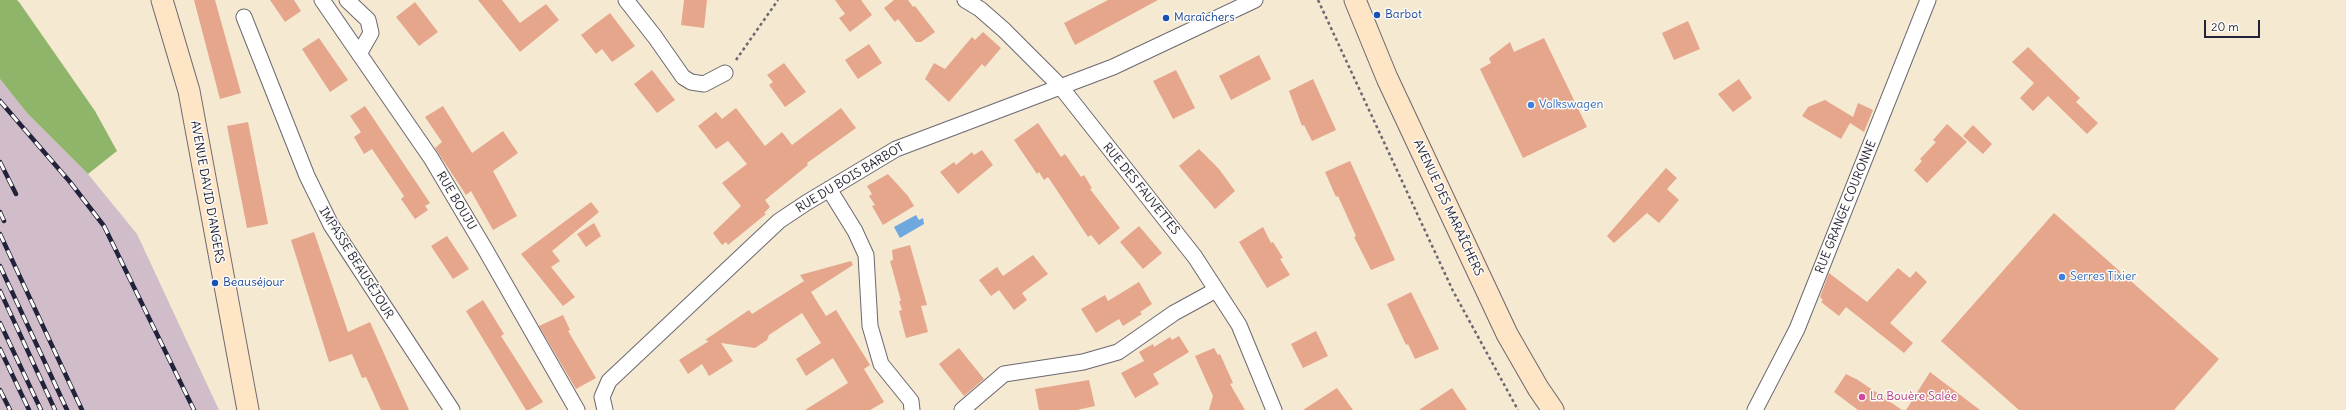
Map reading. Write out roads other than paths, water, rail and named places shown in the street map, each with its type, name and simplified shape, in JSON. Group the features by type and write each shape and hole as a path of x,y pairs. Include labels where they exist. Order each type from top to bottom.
{"street":[{"name":"AVENUE DAVID D'ANGERS","path":"162,0 189,91 248,410"},
{"name":"RUE BOUJU","path":"322,0 431,158 485,248 577,410"},
{"path":"347,0 368,20 371,33 359,54"},
{"path":"626,0 655,37 682,77 691,82 704,84 725,73"},
{"name":"RUE DES FAUVETTES","path":"965,0 983,5 1004,30 1060,86 1196,256 1239,326 1274,410"},
{"name":"RUE DU BOIS BARBOT","path":"604,404 609,381 779,221 829,189 896,148 1113,67 1255,0"},
{"name":"AVENUE DES MARAÎCHERS","path":"1355,0 1387,78 1504,327 1538,388 1553,410"},
{"name":"RUE GRANGE COURONNE","path":"1755,410 1797,329 1928,0"},
{"name":"IMPASSE BEAUSÉJOUR","path":"244,17 306,176 331,225 452,410"},
{"path":"829,189 855,232 866,254 870,326 881,364 911,401 912,410"},
{"path":"962,410 1004,374 1083,362 1118,352 1174,313 1216,290"}],"water":[{"path":"916,215 919,220 923,218 924,224 900,238 894,227"}],"railway":[{"path":"0,101 70,182 104,226 194,410"},
{"path":"0,162 16,194"},
{"path":"0,212 4,221"},
{"path":"0,234 82,410"},
{"path":"0,266 67,410"},
{"path":"0,291 55,410"},
{"path":"0,323 41,410"},
{"path":"0,349 29,410"},
{"path":"0,390 10,410"}],"place":[{"name":"Barbot","path":"1377,15"},
{"name":"Maraîchers","path":"1166,18"},
{"name":"Volkswagen","path":"1531,105"},
{"name":"Serres Tixier","path":"2062,277"},
{"name":"Beauséjour","path":"215,283"},
{"name":"La Bouère Salée","path":"1862,397"}]}
